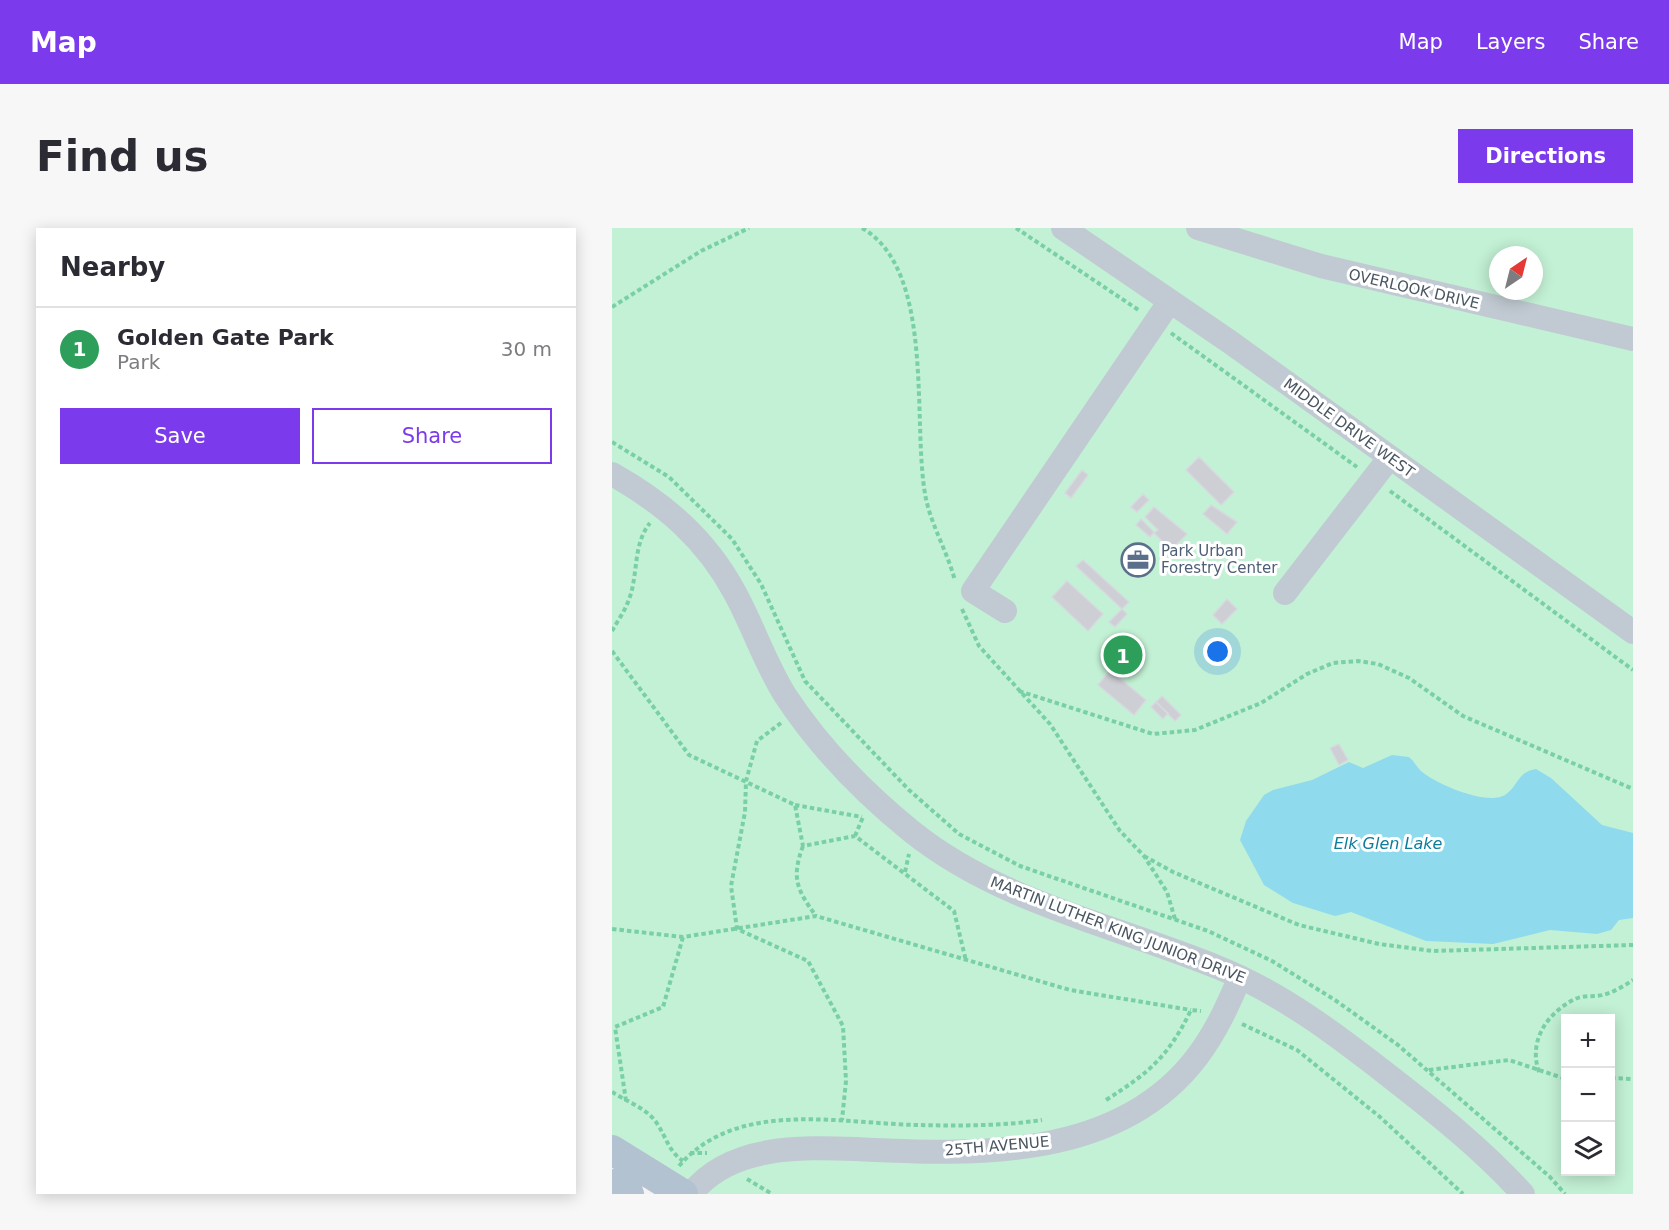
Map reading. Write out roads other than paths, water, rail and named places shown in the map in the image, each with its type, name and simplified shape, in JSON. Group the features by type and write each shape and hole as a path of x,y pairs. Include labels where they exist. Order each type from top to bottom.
{"main road":[{"path":"612,1150 679,1182"},
{"path":"612,1184 628,1194"}],"street":[{"name":"MIDDLE DRIVE WEST","path":"1063,228 1170,301 1633,632"},
{"name":"OVERLOOK DRIVE","path":"1198,228 1320,267 1633,339"},
{"path":"1005,611 973,591 1170,301"},
{"path":"1285,593 1390,458"},
{"name":"MARTIN LUTHER KING JUNIOR DRIVE","path":"612,474 664,506 694,533 722,571 771,669 797,712 845,770 871,810 976,874 1070,913 1240,977 1299,1010 1357,1050 1464,1138 1523,1194"},
{"name":"25TH AVENUE","path":"691,1194 719,1170 748,1157 779,1150 813,1148 931,1152 982,1150 1054,1142 1091,1132 1126,1118 1172,1085 1202,1051 1223,1016 1240,977"}],"water":[{"name":"Elk Glen Lake","path":"1392,755 1409,757 1421,771 1438,782 1474,796 1486,798 1505,795 1525,773 1536,769 1551,778 1602,825 1633,833 1633,918 1619,920 1611,930 1597,934 1550,930 1493,944 1426,941 1351,912 1335,916 1293,903 1264,885 1240,840 1246,821 1264,795 1273,790 1312,780 1349,762 1363,768"}],"place":[{"name":"Park Urban Forestry Center","path":"1138,560"},
{"name":"Golden Gate Park","path":"1123,655"}]}
